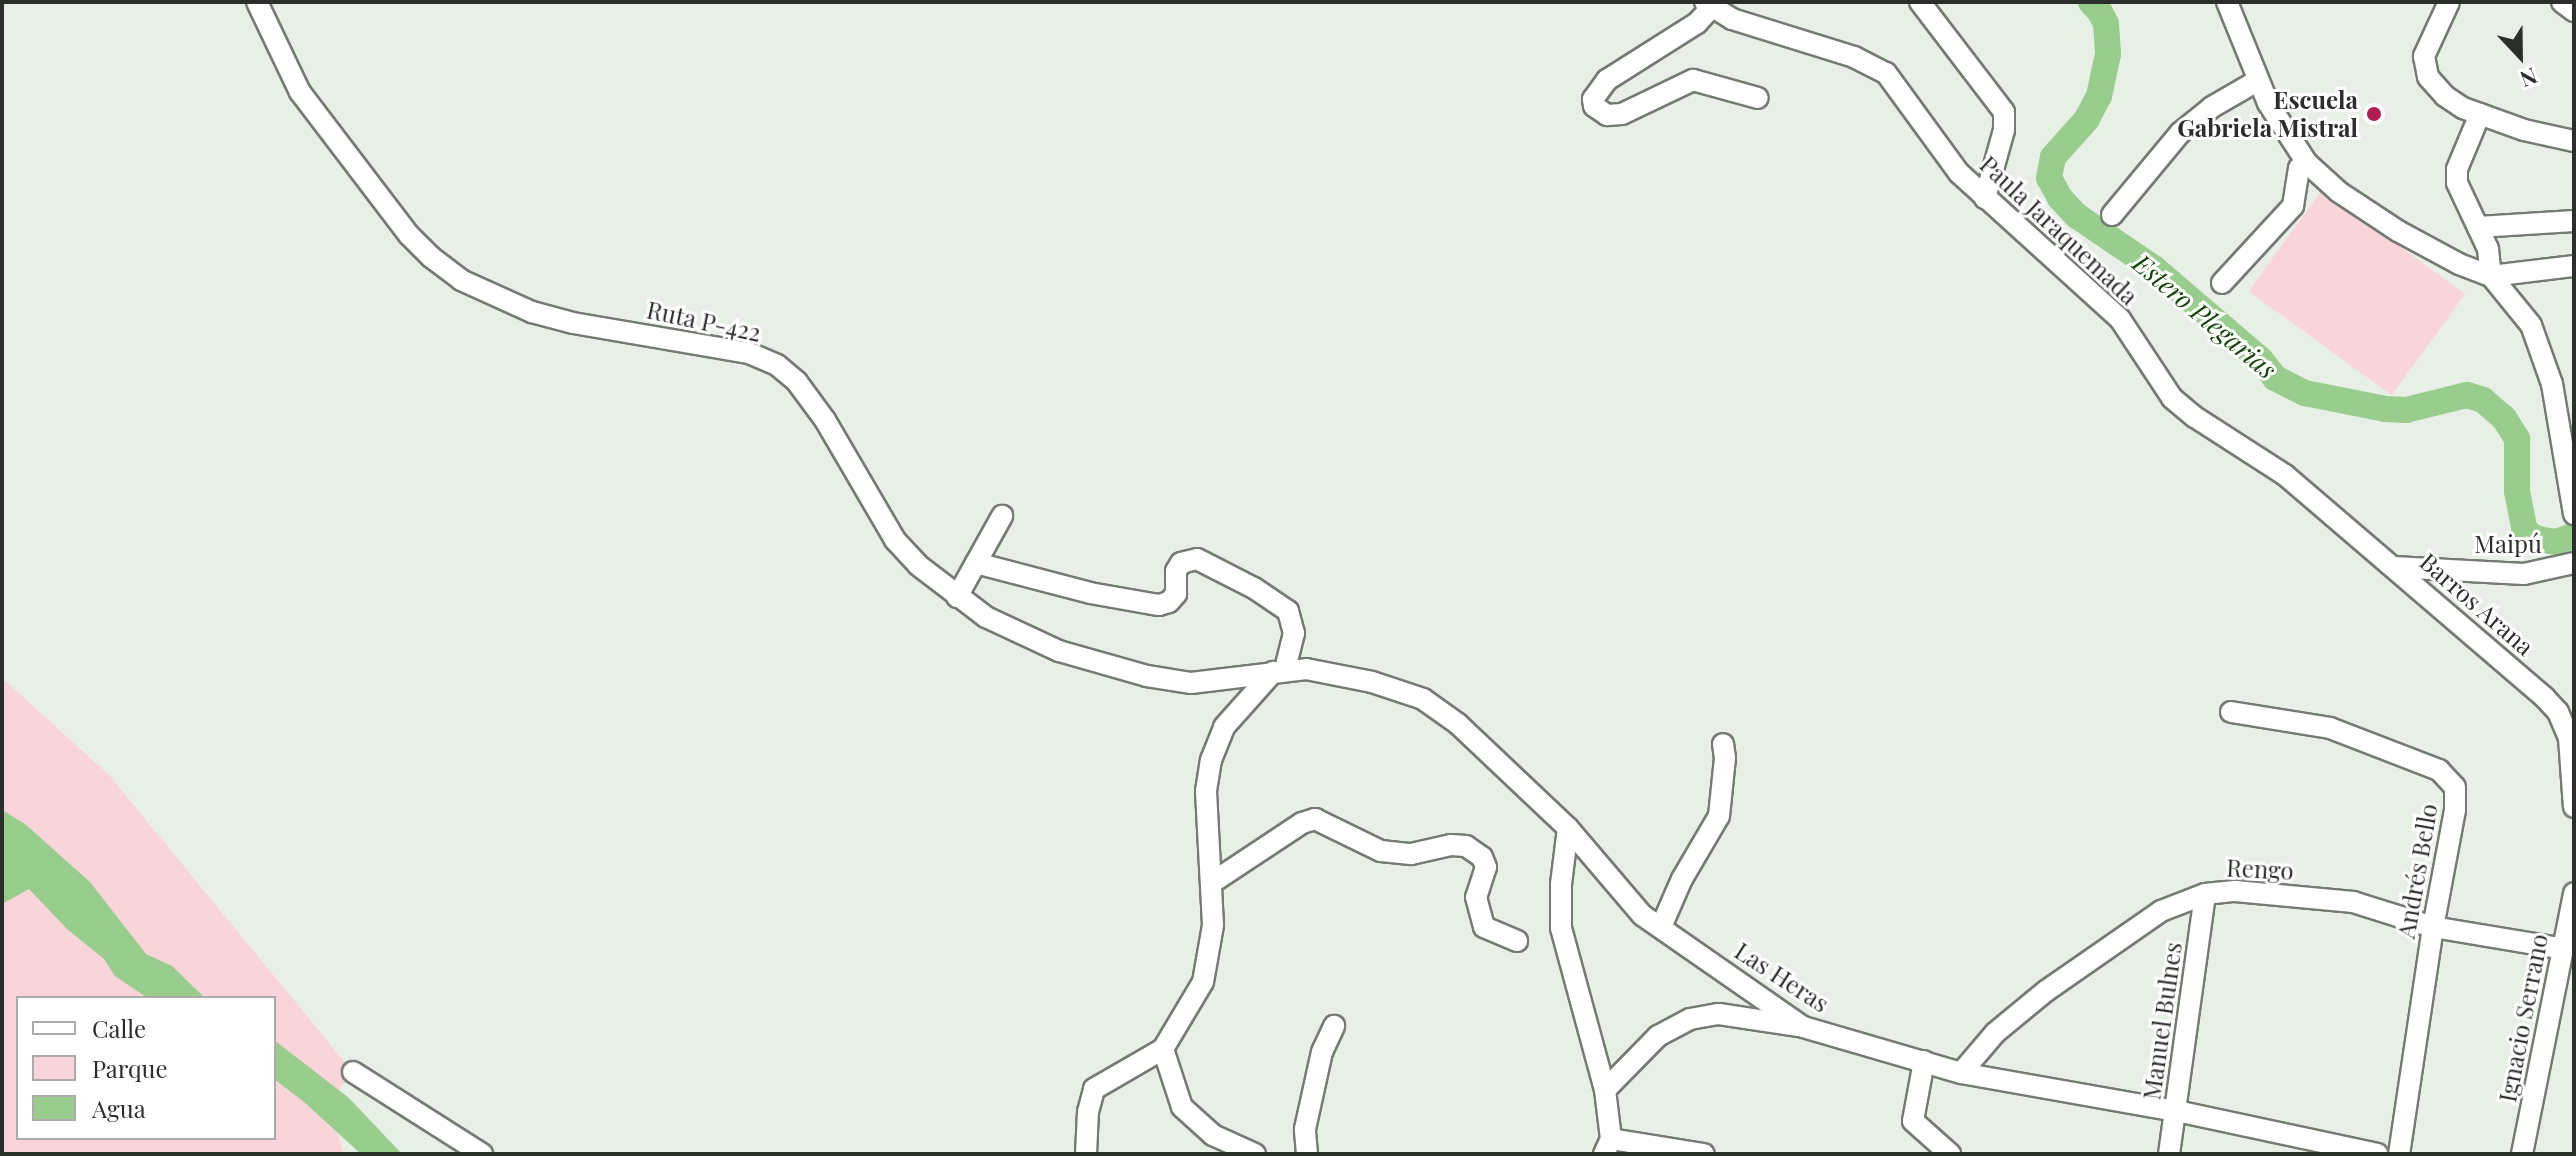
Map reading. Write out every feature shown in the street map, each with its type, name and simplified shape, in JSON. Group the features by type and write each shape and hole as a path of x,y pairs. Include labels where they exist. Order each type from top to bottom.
{"street":[{"name":"Ruta P-422","path":"257,2 300,92 400,224 431,257 474,287 532,312 573,323 749,353 777,365 797,382 825,420 895,540 918,565 957,597 1011,628 1105,666 1191,683 1271,673"},
{"path":"1920,2 2004,112 2004,130 1985,198"},
{"path":"2227,2 2257,81 2307,163 2339,192 2398,231 2459,264 2491,276 2574,266"},
{"path":"2449,2 2424,56 2428,77 2445,96 2480,114 2524,130 2574,141"},
{"path":"2562,2 2574,11"},
{"path":"1708,5 1697,23 1607,80 1593,99 1594,106 1602,113 1622,114 1693,80 1758,98"},
{"name":"Paula Jaraquemada","path":"1708,5 1732,19 1878,68 1900,90 1947,159 1985,198 2120,319 2172,398 2195,417 2285,475"},
{"path":"2112,215 2180,133 2212,107 2257,81"},
{"path":"2480,114 2457,169 2461,193 2488,249 2491,276 2517,305 2540,344 2552,384 2573,510"},
{"path":"2222,283 2293,206 2299,168 2307,163"},
{"path":"2478,227 2574,221"},
{"name":"Barros Arana","path":"2285,475 2558,712 2569,738 2574,807"},
{"path":"957,597 1002,516"},
{"path":"976,563 1090,593 1159,605 1169,602 1176,594 1176,571 1181,563 1197,559 1254,588 1288,611 1294,633 1271,673 1224,727 1211,760 1206,791 1213,925 1203,982 1163,1049 1094,1089 1088,1112 1086,1154"},
{"name":"Maipú","path":"2394,567 2524,574 2574,563"},
{"name":"Las Heras","path":"1271,673 1342,675 1423,699 1458,724 1568,828 1642,915 1803,1027 1961,1073 2177,1111 2377,1154"},
{"name":"Andrés Bello","path":"2231,712 2330,728 2439,770 2450,778 2456,793 2399,1154"},
{"path":"1661,927 1682,879 1719,816 1725,758 1723,744"},
{"path":"1213,882 1302,823 1315,819 1381,851 1411,854 1451,845 1466,846 1482,857 1486,867 1476,897 1484,927 1517,941"},
{"path":"1568,828 1561,884 1561,928 1605,1090 1608,1147 1704,1154"},
{"name":"Rengo","path":"1961,1073 1995,1033 2046,991 2161,911 2205,894 2235,891 2353,902 2433,927 2564,949"},
{"name":"Ignacio Serrano","path":"2522,1154 2574,893"},
{"name":"Manuel Bulnes","path":"2169,1154 2205,894"},
{"path":"1605,1090 1658,1036 1690,1019 1719,1014 1803,1027"},
{"path":"1307,1154 1305,1129 1322,1052 1334,1026"},
{"path":"1163,1049 1182,1107 1213,1135 1255,1154"},
{"path":"1924,1061 1913,1121 1918,1130 1950,1154"},
{"path":"353,1072 482,1154"}],"green space":[{"path":"2322,190 2465,294 2392,395 2249,291"},
{"path":"2,678 109,775 353,1072 328,1103 344,1154 2,1154"}],"water":[{"path":"2,810 25,824 90,882 146,954 172,966 203,996 145,996 115,976 104,959 67,929 29,889 2,904"},
{"path":"276,1042 349,1098 402,1154 361,1154 276,1081"}],"waterway":[{"name":"Estero Plegarias","path":"2091,2 2106,24 2108,54 2099,96 2087,119 2053,157 2049,178 2060,198 2077,216 2155,269 2261,360 2275,378 2305,393 2385,409 2406,410 2467,395 2483,400 2504,418 2517,439 2517,491 2524,527 2530,536 2557,542 2574,535"}],"place":[{"name":"Escuela Gabriela Mistral","path":"2374,114"}]}
